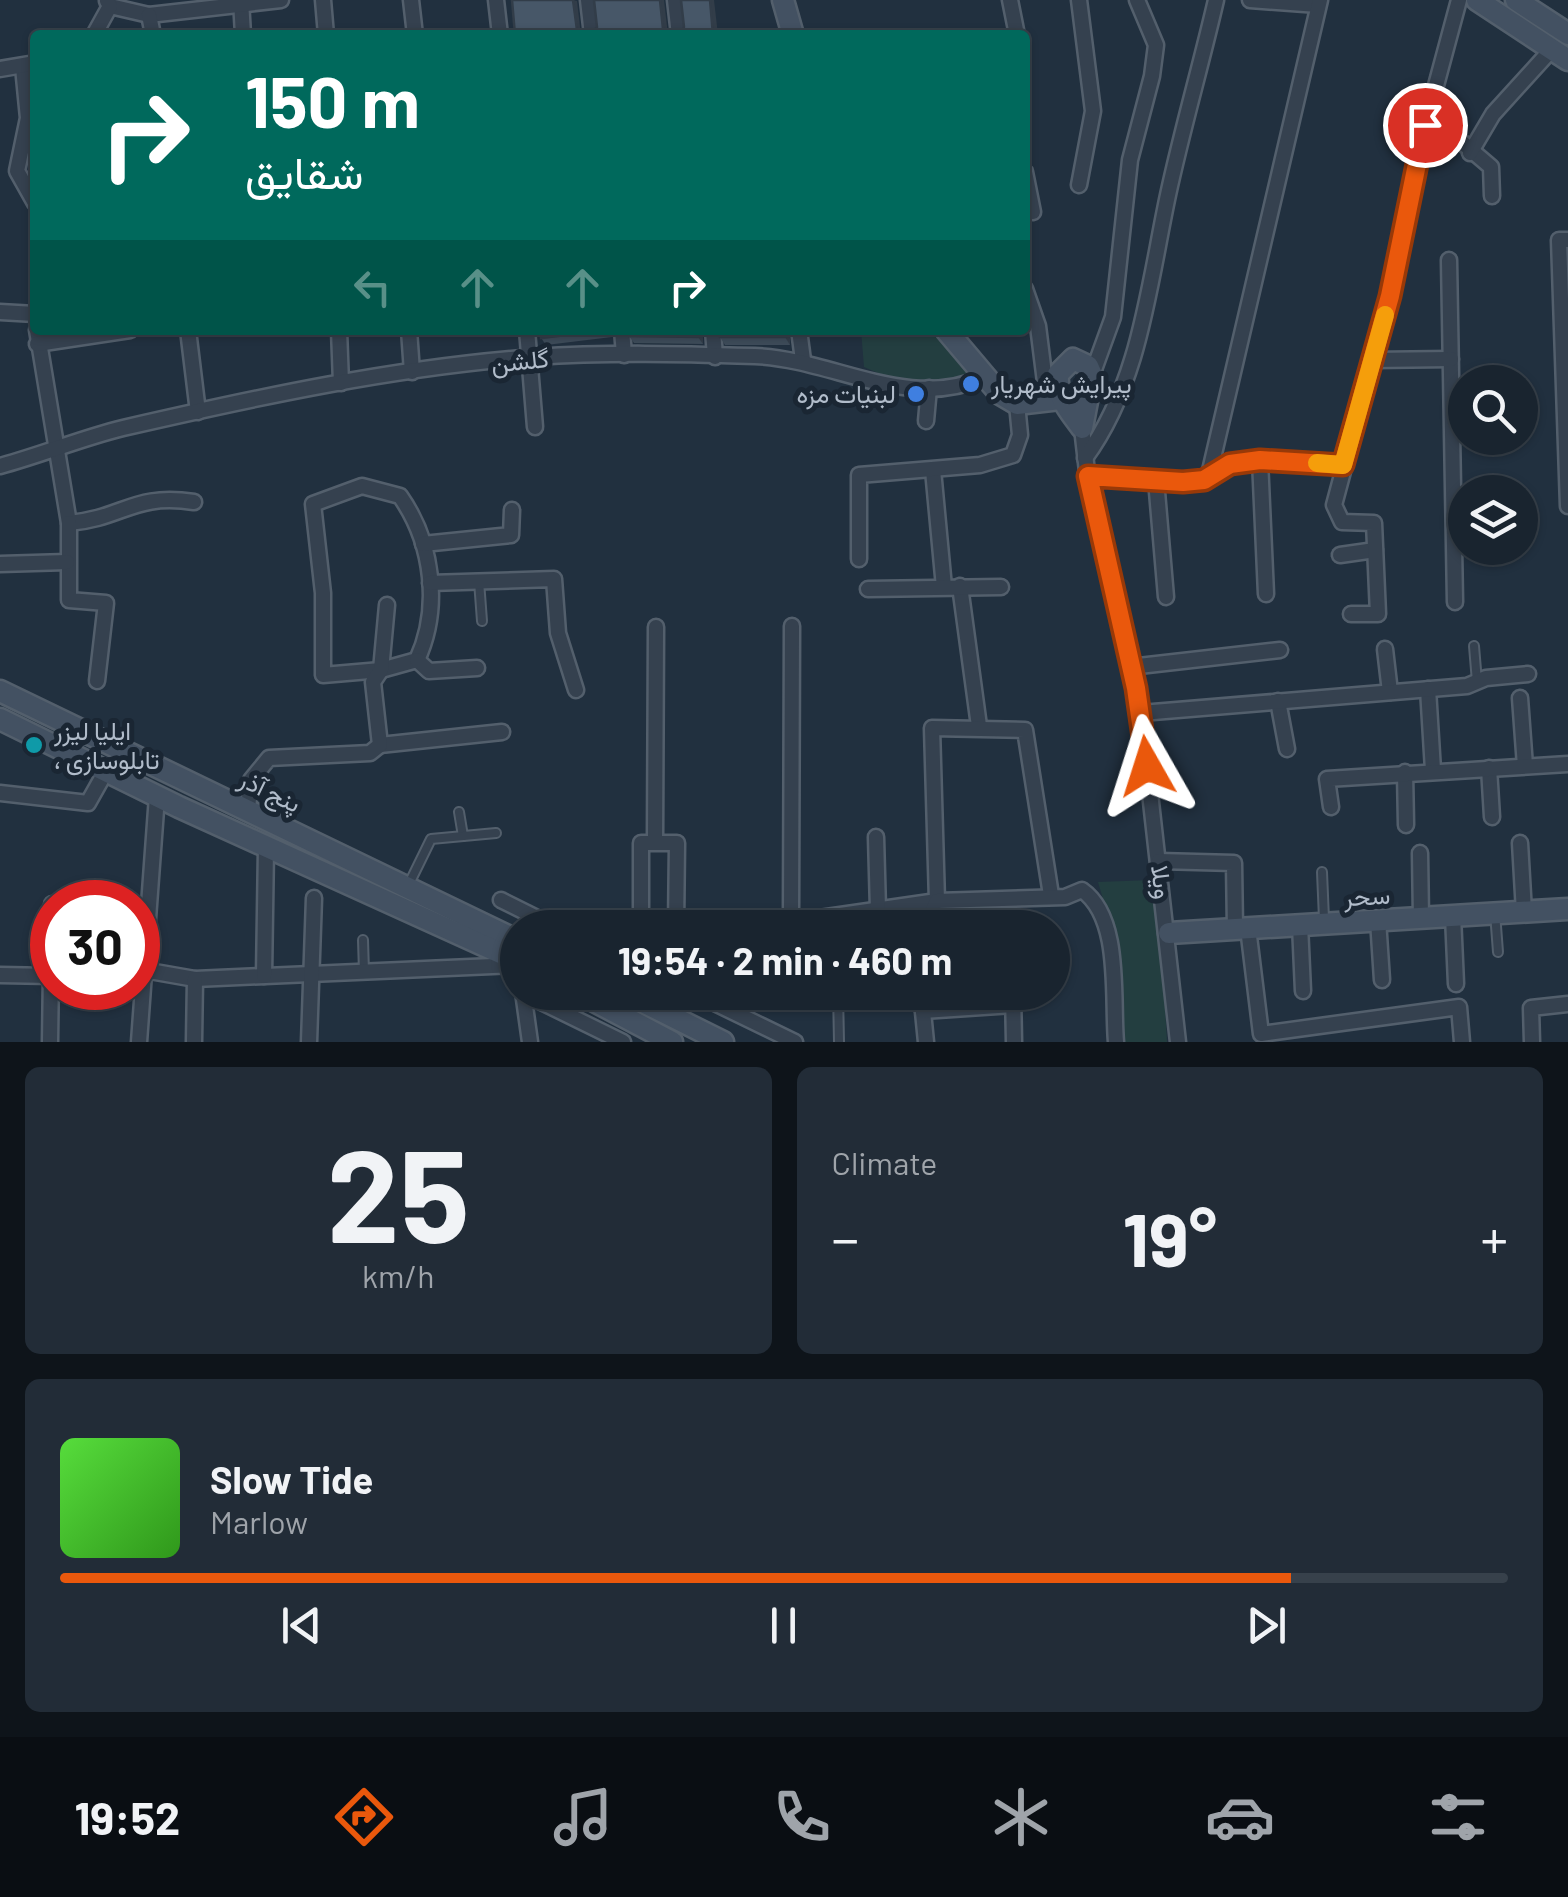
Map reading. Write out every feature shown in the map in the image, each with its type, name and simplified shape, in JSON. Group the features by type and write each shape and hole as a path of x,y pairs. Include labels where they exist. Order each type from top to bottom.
{"main road":[{"path":"784,0 792,30"},
{"path":"1477,0 1560,54"},
{"path":"1525,2 1568,34"},
{"path":"950,335 984,377 1017,404 1053,398"},
{"path":"1053,398 1063,364 1072,360 1082,362 1092,375 1082,428"},
{"path":"1053,398 1082,428"},
{"name":"پنج آذر","path":"0,690 500,932"},
{"name":"پنج آذر","path":"0,719 266,848 500,955"},
{"name":"سحر","path":"1169,933 1568,909"},
{"path":"630,1010 643,1027 672,1042"},
{"path":"643,1027 653,1010"},
{"path":"658,1010 723,1042"}],"street":[{"path":"96,30 108,3 159,9 281,0"},
{"path":"323,0 326,30"},
{"path":"411,0 414,30"},
{"path":"496,0 499,30"},
{"path":"588,0 591,30"},
{"path":"674,0 678,30"},
{"path":"1010,0 1016,30"},
{"path":"1079,0 1093,111 1079,185"},
{"path":"1092,375 1114,317 1130,160 1156,45 1137,0"},
{"path":"1085,458 1115,413 1150,292 1168,193 1216,0"},
{"path":"1210,475 1319,2 1250,0"},
{"path":"1351,614 1378,614 1374,523 1342,522 1334,505 1390,296 1425,125 1459,0"},
{"path":"241,2 243,30"},
{"path":"1470,152 1493,114 1560,54"},
{"path":"0,69 29,65 28,118 17,171 30,194"},
{"path":"1425,125 1457,138 1491,167 1492,196"},
{"path":"1030,197 1033,212"},
{"path":"1564,240 1568,506"},
{"path":"1449,260 1456,602"},
{"path":"1030,303 1053,398"},
{"path":"0,312 30,314"},
{"path":"64,335 37,337 69,524 69,600 106,603 97,681"},
{"path":"189,335 198,412"},
{"path":"339,335 341,383"},
{"path":"408,335 412,372"},
{"path":"528,335 535,427"},
{"path":"622,335 624,355"},
{"path":"713,335 715,358"},
{"path":"800,335 803,360"},
{"name":"گلشن","path":"0,466 118,430 198,412 341,383 530,358 624,355 803,360 887,386 956,390 984,377"},
{"path":"1372,360 1451,359"},
{"path":"926,421 929,388"},
{"path":"859,559 859,476 933,470 1013,456 1020,435 1017,404"},
{"name":"ویلا","path":"1082,428 1088,476 1141,714 1169,933 1178,1042"},
{"path":"1260,460 1266,594"},
{"path":"1088,476 1204,480 1230,464 1260,460 1343,465"},
{"path":"933,470 944,587"},
{"path":"1156,480 1166,597"},
{"path":"362,486 400,496 423,544 430,582 432,618 417,660 381,670 323,675 323,592 312,504 362,486"},
{"path":"69,524 102,518 141,500 161,497 194,502"},
{"path":"423,544 511,535 512,510"},
{"path":"1340,555 1376,550"},
{"path":"0,564 67,562"},
{"path":"430,582 554,579 558,633 576,690"},
{"path":"960,586 979,726"},
{"path":"868,589 1001,587"},
{"path":"380,745 373,682 381,670 387,605"},
{"path":"790,910 792,626"},
{"path":"655,842 656,627"},
{"path":"1385,649 1390,692"},
{"path":"1130,667 1280,650"},
{"path":"417,660 428,672 477,668"},
{"path":"1141,714 1428,689 1528,674"},
{"path":"1428,689 1433,770"},
{"path":"1520,698 1525,766"},
{"path":"1278,702 1286,749"},
{"path":"933,910 938,901 932,728 979,726 1025,730 1052,895"},
{"path":"248,808 251,780 269,758 370,754 380,745 502,732"},
{"path":"1331,807 1327,779 1568,764"},
{"path":"1490,768 1492,817"},
{"path":"0,793 88,803 106,772"},
{"path":"1405,772 1406,825"},
{"path":"149,880 157,796"},
{"path":"876,837 878,910 938,901 1065,897 1082,890 1095,899 1107,929 1116,1042"},
{"path":"640,910 641,842 677,843 676,910"},
{"path":"1520,843 1524,912"},
{"path":"264,976 266,848"},
{"path":"1420,852 1421,918"},
{"path":"1159,861 1234,863 1260,1034 1459,1008 1462,1042"},
{"path":"309,1042 314,898"},
{"path":"500,900 521,910"},
{"path":"1452,916 1456,984"},
{"path":"1378,920 1382,980"},
{"path":"1300,925 1303,990"},
{"path":"160,972 195,978 500,964"},
{"path":"0,975 30,976"},
{"path":"194,1042 195,978"},
{"path":"1532,1042 1532,1008 1568,1004"},
{"path":"50,1042 51,1010"},
{"path":"140,1010 140,1042"},
{"path":"525,1010 530,1042"},
{"path":"558,1010 623,1042"},
{"path":"729,1010 795,1042"},
{"path":"926,1042 923,1011 930,1010"},
{"path":"1013,1010 1014,1042"}],"lane":[{"path":"480,582 482,621"},
{"path":"1474,646 1477,682"},
{"path":"459,812 463,836"},
{"path":"408,886 431,838 496,833"},
{"path":"1322,872 1324,924"},
{"path":"1495,914 1498,952"},
{"path":"363,940 364,972"},
{"path":"839,1010 840,1042"}],"green space":[{"path":"861,335 940,335 971,370 932,384 904,381 864,367"},
{"path":"1152,880 1160,918 1167,1042 1117,1042 1113,933 1098,882"}],"building":[{"path":"512,0 573,0 577,30 515,30"},
{"path":"594,0 660,0 664,30 594,30"},
{"path":"681,0 710,0 713,30 682,30"},
{"path":"698,335 698,337 629,336"},
{"path":"720,335 785,335 785,337"}],"slow traffic":[{"path":"1317,463 1343,465 1385,315"}],"place":[{"name":"پیرایش شهریار","path":"971,384"},
{"name":"لبنیات مزه","path":"916,394"},
{"name":"ایلیا لیزر ، تابلوسازی","path":"34,745"}],"route":[{"path":"1147,766 1136,688 1088,476 1183,482 1204,480 1230,464 1260,460 1343,465 1390,296 1425,125"}]}
